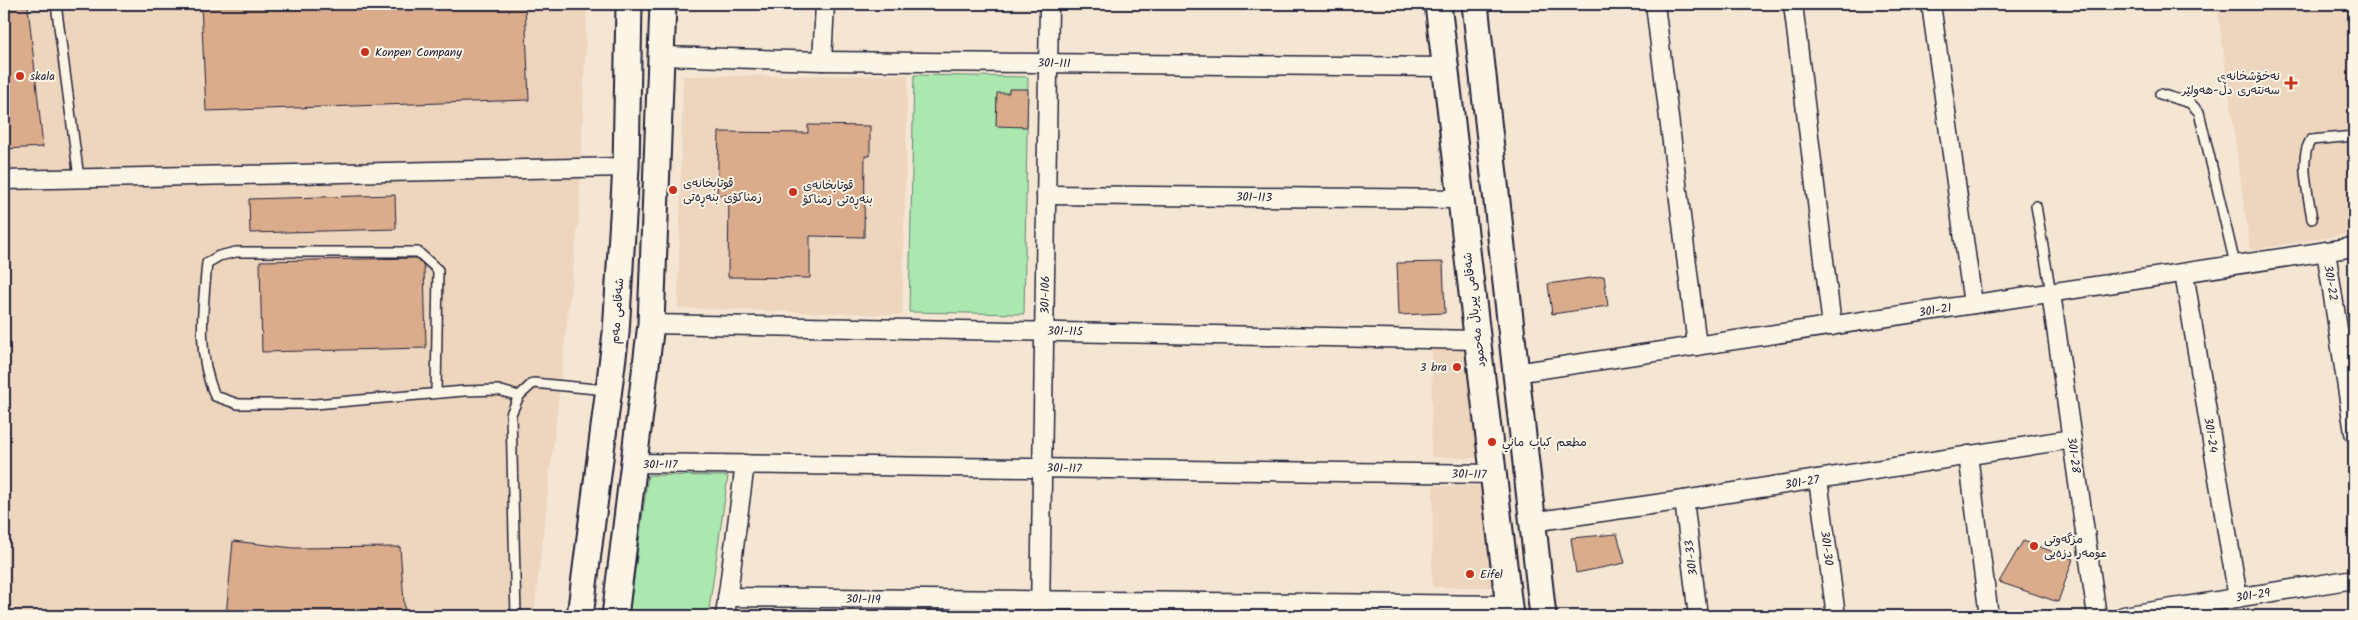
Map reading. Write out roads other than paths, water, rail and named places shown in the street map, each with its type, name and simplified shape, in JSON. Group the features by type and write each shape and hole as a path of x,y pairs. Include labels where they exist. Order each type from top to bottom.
{"street":[{"name":"شەقامی مەم","path":"581,610 616,334 626,167 629,4"},
{"path":"581,610 615,612 651,324 663,4"},
{"path":"822,61 825,4"},
{"name":"301-106","path":"1040,608 1049,4"},
{"name":"شەقامی پیرباڵ مەحمود","path":"1438,4 1509,610"},
{"path":"1475,4 1543,616"},
{"path":"1654,4 1697,346"},
{"path":"1793,4 1832,326"},
{"path":"1930,4 1973,304"},
{"name":"301-111","path":"662,56 822,61 1446,67"},
{"path":"4,180 626,167"},
{"name":"301-113","path":"1046,195 1461,199"},
{"name":"301-21","path":"1516,373 2354,247"},
{"name":"301-22","path":"2326,251 2354,434"},
{"name":"301-24","path":"2184,273 2238,598"},
{"name":"301-28","path":"2051,293 2098,616"},
{"name":"301-115","path":"651,324 1478,340"},
{"name":"301-27","path":"1532,522 2072,439"},
{"path":"1968,455 1989,616"},
{"name":"301-117","path":"635,464 1494,474"},
{"path":"725,616 745,464"},
{"name":"301-30","path":"1818,479 1836,616"},
{"name":"301-33","path":"1684,500 1698,616"},
{"name":"301-29","path":"2123,616 2354,579"},
{"name":"301-119","path":"727,597 1040,608 1509,610"}],"lane":[{"path":"56,4 79,178"},
{"path":"2160,94 2190,103 2199,112 2234,264"},
{"path":"2312,219 2304,158 2308,144 2311,140 2354,136"},
{"path":"2036,206 2051,293"},
{"path":"436,393 438,270 418,252 236,252 218,256 207,263 201,332 207,378 215,396 238,404 315,404 436,393 498,390 519,396"},
{"path":"516,616 511,414 519,396 533,383 610,390"}],"place":[{"name":"Konpen Company","path":"365,52"},
{"name":"skala","path":"20,76"},
{"name":"نەخۆشخانەی سەنتەری دڵ-هەولێر","path":"2291,83"},
{"name":"قوتابخانەی زمناكۆی بنەڕەتی","path":"673,190"},
{"name":"قوتابخانەی بنەڕەتی زمناکۆ","path":"793,192"},
{"name":"3 bra","path":"1457,367"},
{"name":"مطعم كباب ماني","path":"1492,442"},
{"name":"مزگەوتی عومەر دزەیی","path":"2034,546"},
{"name":"Eifel","path":"1470,574"}]}
